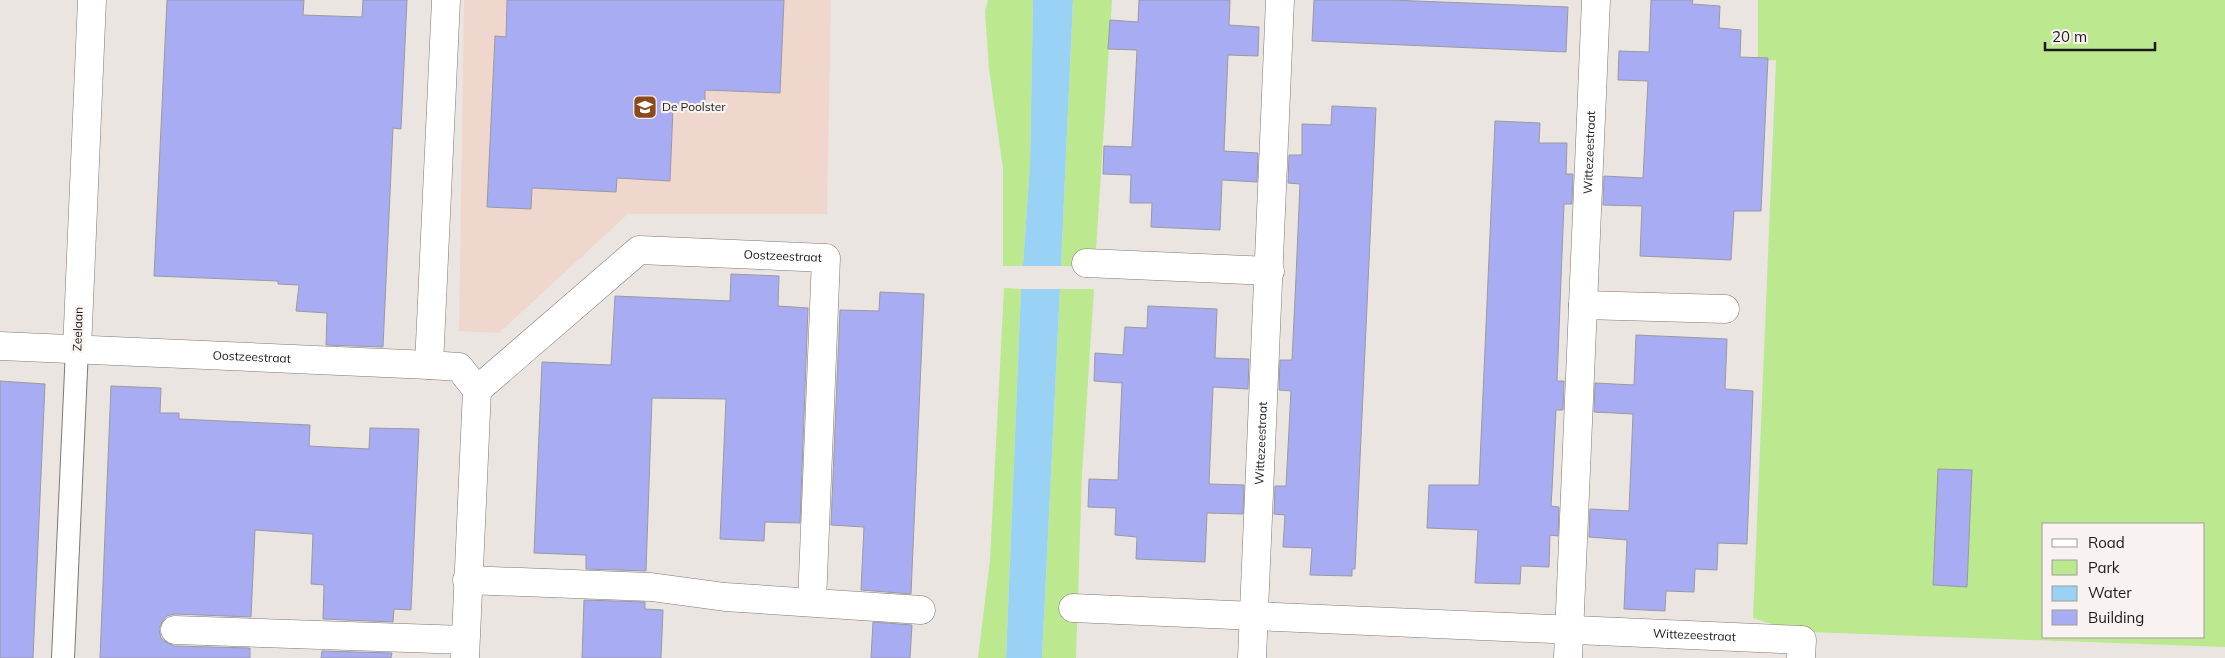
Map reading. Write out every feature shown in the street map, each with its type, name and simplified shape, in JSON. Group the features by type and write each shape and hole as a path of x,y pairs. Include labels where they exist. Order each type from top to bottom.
{"street":[{"name":"Zeelaan","path":"63,658 92,0"},
{"path":"429,365 446,0"},
{"name":"Wittezeestraat","path":"1252,658 1270,271 1280,0"},
{"name":"Wittezeestraat","path":"1568,658 1596,0"},
{"name":"Oostzeestraat","path":"0,346 459,367 477,390 639,250 826,258 812,602"},
{"path":"1086,264 1270,271"},
{"path":"1583,304 1724,309"},
{"path":"175,630 465,649 477,390"},
{"path":"467,580 650,588 725,597 921,610"},
{"name":"Wittezeestraat","path":"1073,608 1802,640 1802,658"}],"shaded area":[{"name":"De Poolster","path":"464,0 831,0 827,214 628,214 499,333 459,331"}],"green space":[{"path":"988,0 1033,0 1030,164 1023,266 1003,266 1003,169 989,69 985,11"},
{"path":"1073,0 1112,0 1095,267 1061,266"},
{"path":"1758,0 2225,0 2225,647 1780,631 1774,625 1753,618 1776,60 1758,61"},
{"path":"1004,288 1021,289 1006,658 978,658 990,560"},
{"path":"1060,289 1094,289 1082,474 1076,658 1042,658"}],"water":[{"path":"1033,0 1073,0 1061,266 1023,266 1030,164"},
{"path":"1021,289 1060,289 1042,658 1006,658"}],"building":[{"path":"167,0 304,0 303,15 362,17 363,0 407,0 401,129 393,128 383,347 326,345 327,313 296,311 299,285 278,284 278,281 154,276"},
{"path":"507,0 784,0 780,93 705,90 705,111 673,109 670,181 617,178 616,192 532,188 531,209 487,207 495,36 506,37"},
{"path":"1139,0 1230,0 1229,25 1259,27 1258,56 1228,55 1224,151 1258,153 1257,182 1222,180 1220,230 1151,227 1152,203 1130,203 1131,175 1103,174 1104,146 1132,147 1137,50 1108,49 1110,20 1138,22"},
{"path":"1314,0 1391,0 1568,7 1566,52 1312,41"},
{"path":"1651,0 1693,0 1692,4 1720,6 1719,28 1741,30 1740,57 1768,58 1761,211 1734,211 1731,260 1640,256 1642,206 1603,205 1604,176 1643,178 1648,81 1618,80 1619,51 1649,52"},
{"path":"1332,106 1376,108 1355,569 1352,569 1352,576 1310,575 1312,548 1283,547 1285,515 1274,514 1275,486 1286,486 1291,391 1279,390 1280,360 1292,360 1300,184 1288,183 1289,155 1302,155 1302,124 1331,125"},
{"path":"1495,121 1540,123 1539,143 1567,143 1566,174 1573,174 1572,204 1564,204 1557,381 1564,381 1563,410 1556,410 1551,506 1559,507 1558,536 1550,535 1549,567 1521,566 1520,584 1475,583 1478,530 1427,528 1429,485 1479,485"},
{"path":"731,274 779,276 778,306 808,308 800,523 765,522 764,541 720,539 726,399 652,398 646,571 586,569 586,555 534,553 542,362 611,365 615,296 730,301"},
{"path":"880,292 924,294 911,594 861,590 864,527 831,525 840,310 879,311"},
{"path":"1148,306 1217,309 1215,358 1249,359 1248,389 1213,387 1209,484 1244,485 1243,514 1207,513 1205,562 1136,559 1137,537 1115,535 1116,508 1088,507 1089,479 1118,480 1122,383 1094,381 1095,353 1123,355 1125,327 1147,328"},
{"path":"1636,335 1727,339 1725,389 1753,391 1747,544 1718,543 1717,570 1695,569 1694,592 1666,591 1665,611 1624,609 1627,540 1589,537 1590,509 1629,511 1633,414 1594,412 1595,383 1634,385"},
{"path":"0,381 45,384 33,658 0,658"},
{"path":"111,386 161,388 160,413 179,413 179,419 310,425 309,446 369,449 370,428 419,429 411,610 394,609 393,622 323,619 324,585 311,584 313,534 255,530 251,617 175,614 167,616 159,629 161,638 174,646 250,648 250,658 100,658"},
{"path":"1938,469 1972,470 1967,587 1933,585"},
{"path":"584,600 645,602 645,609 663,610 661,658 582,658"},
{"path":"873,622 912,625 910,658 871,658"},
{"path":"322,651 392,653 391,658 321,658"}],"place":[{"name":"De Poolster","path":"645,107"}]}
